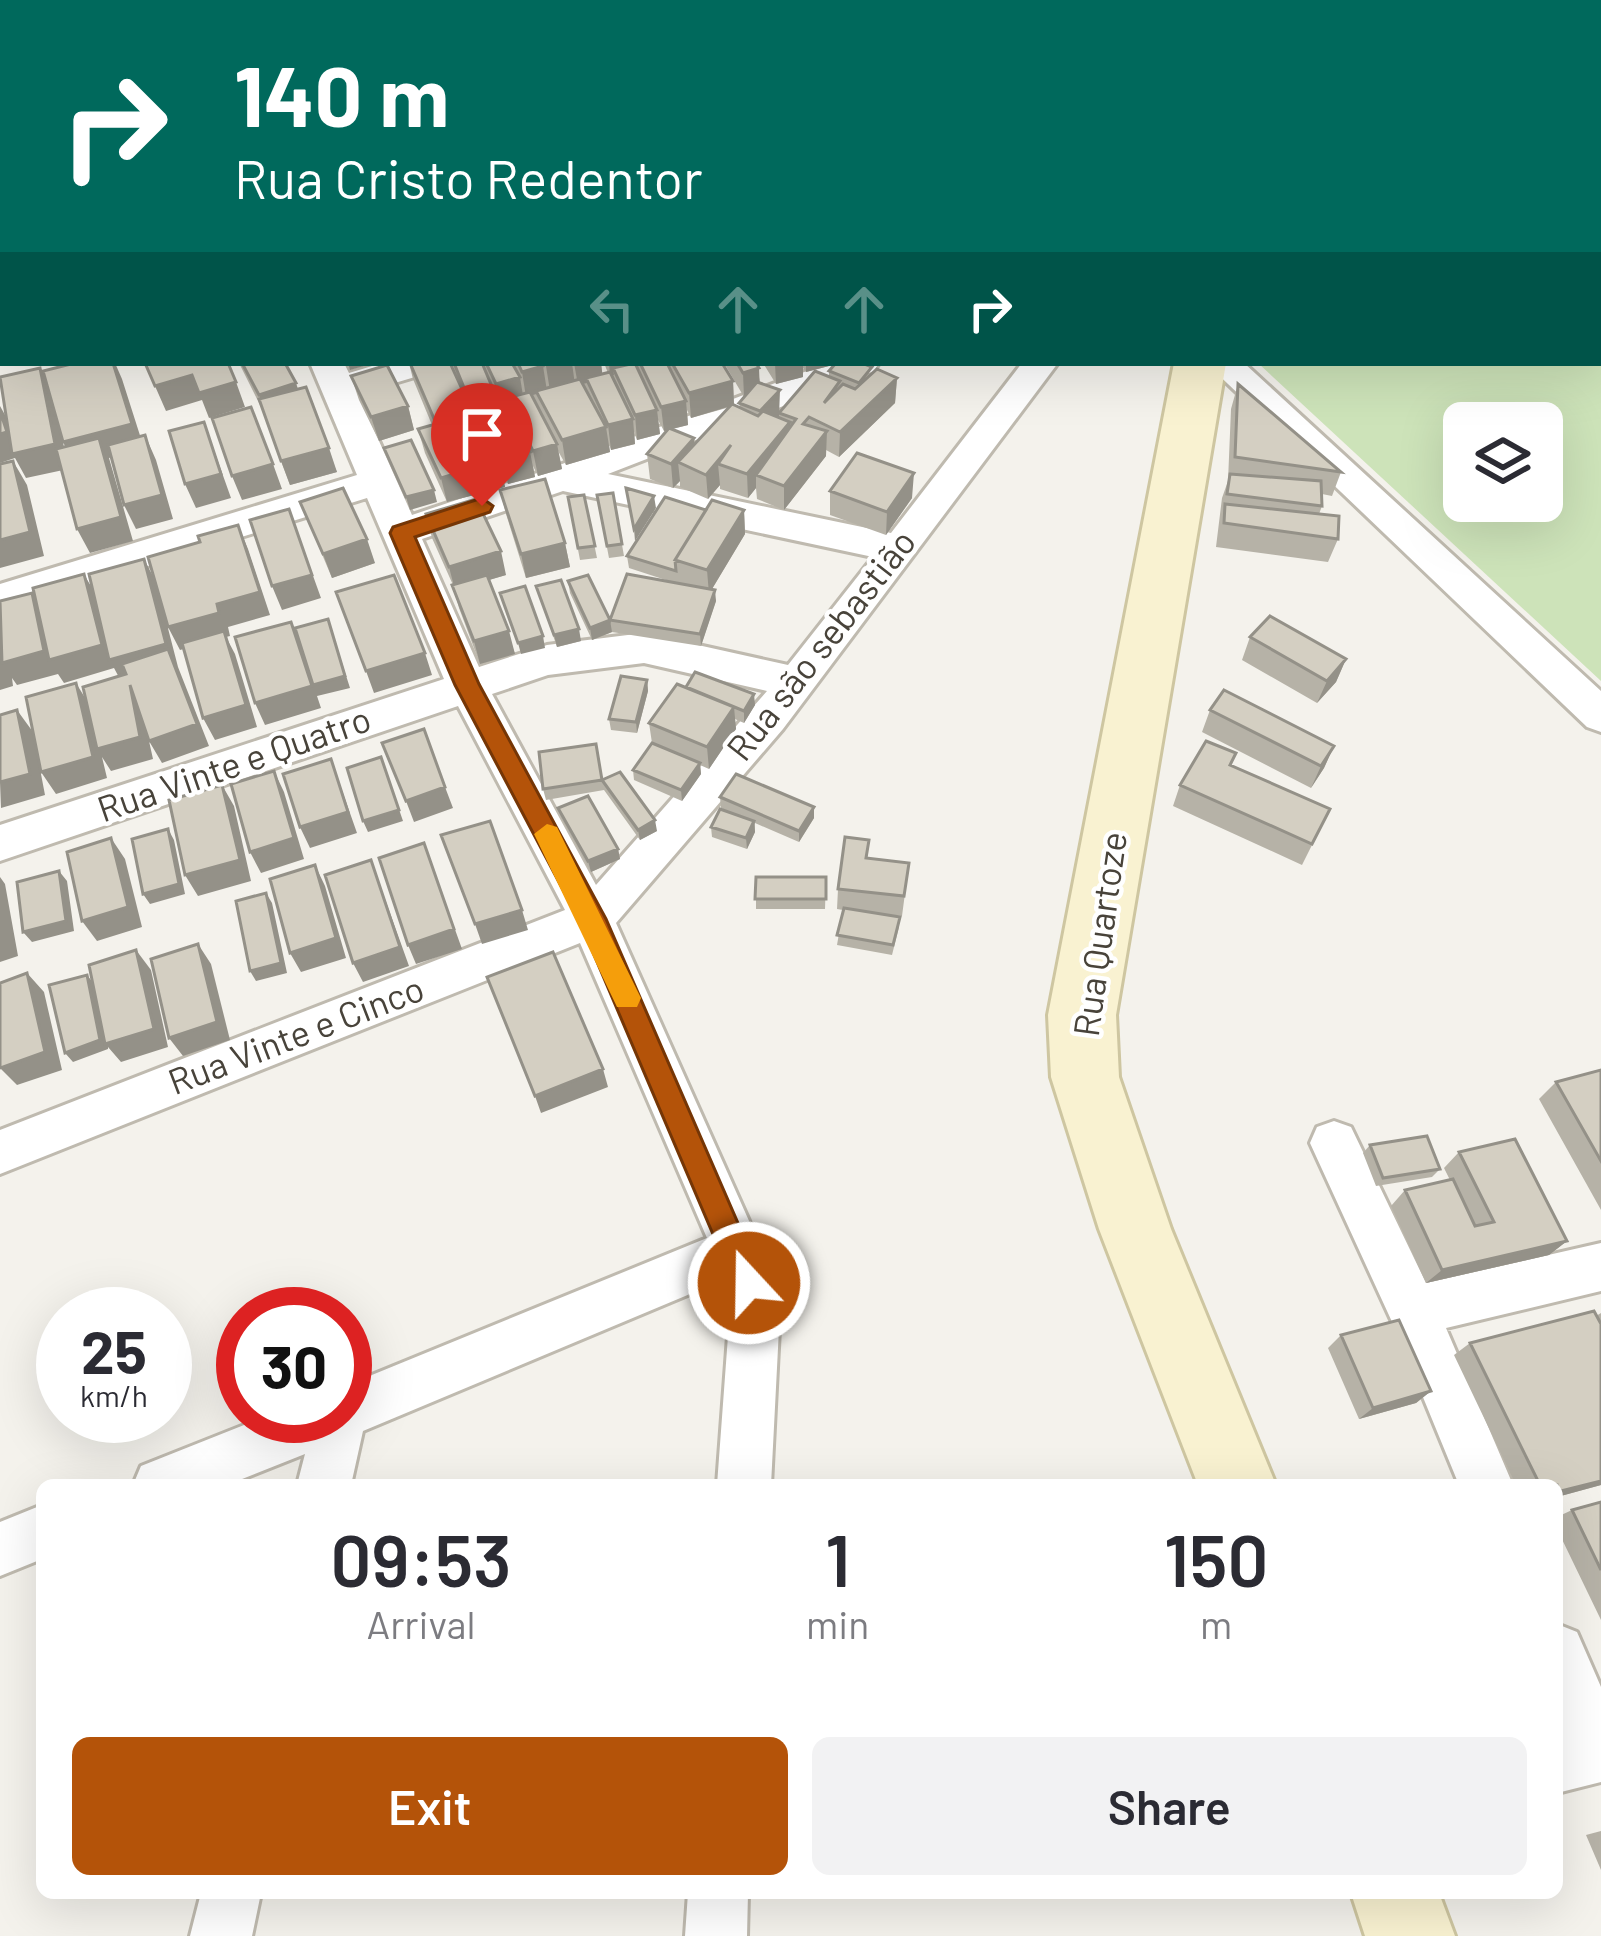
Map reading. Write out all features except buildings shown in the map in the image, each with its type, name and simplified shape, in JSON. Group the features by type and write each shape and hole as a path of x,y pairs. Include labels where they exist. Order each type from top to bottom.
{"street":[{"path":"402,366 332,376 467,685 592,919 737,1250 755,1309 744,1479"},
{"path":"401,533 562,478 854,366"},
{"name":"Rua são sebastião","path":"592,919 646,863 796,682 1039,366"},
{"name":"Rua Quartoze","path":"1199,366 1082,1015 1082,1051 1085,1077 1135,1228 1235,1479"},
{"path":"1226,366 1601,716"},
{"path":"562,478 898,548"},
{"path":"0,598 379,482"},
{"name":"Rua Vinte e Quatro","path":"0,843 535,662 604,649 644,648 796,682"},
{"name":"Rua Vinte e Cinco","path":"0,1152 592,919"},
{"path":"1334,1143 1413,1311 1483,1479"},
{"path":"372,1402 737,1250"},
{"path":"1413,1311 1601,1267"},
{"path":"175,1479 268,1443"},
{"path":"325,1479 334,1443"},
{"path":"0,1549 36,1534"},
{"path":"1563,1666 1600,1753 1563,1762"},
{"path":"221,1936 230,1899"},
{"path":"716,1936 718,1899"},
{"path":"1398,1899 1410,1936"}],"green space":[{"path":"1261,366 1601,366 1601,681"}],"slow traffic":[{"path":"547,834 627,998"}],"route":[{"path":"482,506 401,533 467,685 592,919 749,1283"}]}
